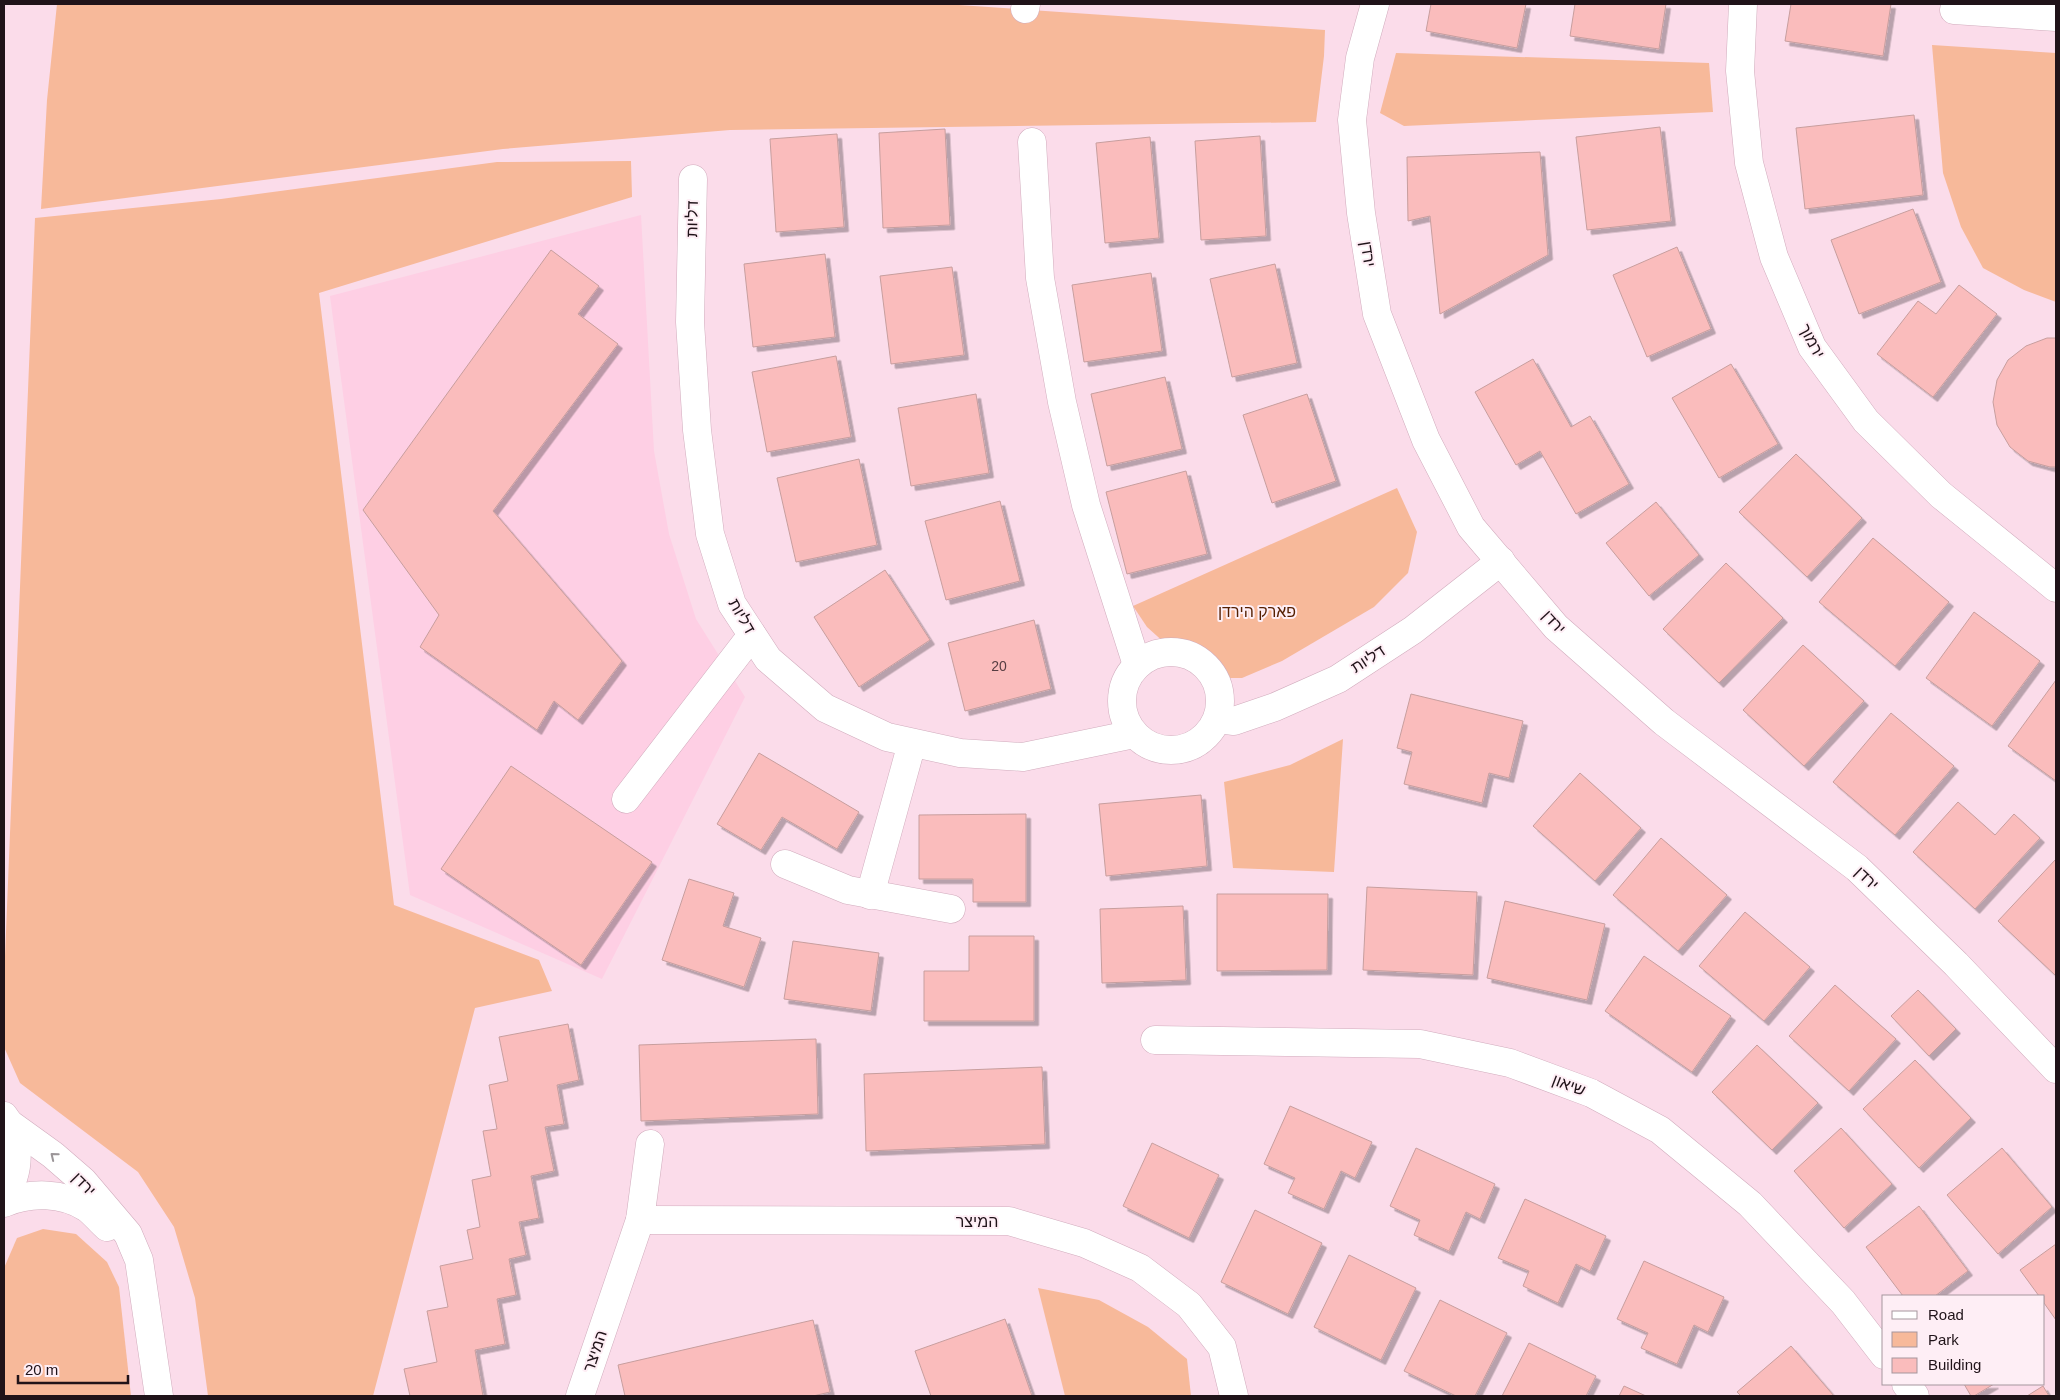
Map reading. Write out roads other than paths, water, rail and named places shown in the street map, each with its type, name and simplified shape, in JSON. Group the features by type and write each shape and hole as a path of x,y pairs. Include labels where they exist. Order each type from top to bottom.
{"street":[{"name":"ירדן","path":"1375,4 1360,58 1352,120 1361,213 1377,314 1426,440 1471,527 1556,627 1664,722 1857,868 1956,964 2056,1069"},
{"name":"ירמוך","path":"1743,4 1740,71 1749,163 1774,257 1812,346 1873,428 1942,495 2056,587"},
{"path":"1954,10 2056,17"},
{"path":"1032,142 1040,278 1062,402 1086,505 1138,665"},
{"name":"דליות","path":"693,178 690,322 697,430 710,534 732,604 768,659 826,708 887,737 960,753 1024,757 1134,734"},
{"name":"דליות","path":"1218,719 1234,721 1275,707 1338,679 1412,630 1501,561"},
{"path":"626,799 752,635"},
{"path":"1168,651 1186,653 1210,670 1218,685 1221,702 1218,719 1210,732 1197,744 1181,750 1164,750 1147,745 1134,734 1127,724 1122,707 1123,690 1130,674 1138,665 1152,655 1168,651"},
{"path":"870,895 912,743"},
{"path":"785,864 848,890 951,909"},
{"name":"שיאון","path":"1155,1040 1420,1044 1510,1063 1591,1092 1660,1130 1750,1204 1843,1302 1882,1352"},
{"name":"ירדן","path":"7,1120 53,1155 82,1181 128,1234 139,1260 158,1396"},
{"path":"4,1195 10,1187 15,1171 16,1147 7,1120"},
{"name":"המיצר","path":"580,1396 640,1220 650,1144"},
{"name":"ירדן","path":"4,1203 20,1197 42,1194 68,1200 87,1208 139,1260"},
{"name":"המיצר","path":"640,1220 1009,1221 1084,1243 1140,1268 1189,1305 1222,1346 1234,1396"},
{"path":"1907,1385 1915,1396"}],"park label":[{"name":"פארק הירדן","path":"1257,611"}]}
